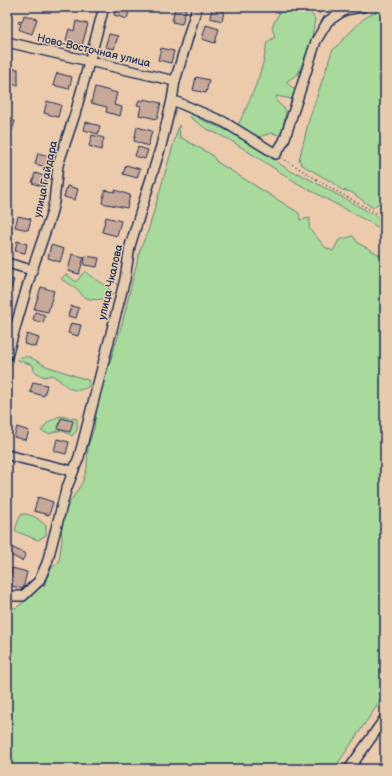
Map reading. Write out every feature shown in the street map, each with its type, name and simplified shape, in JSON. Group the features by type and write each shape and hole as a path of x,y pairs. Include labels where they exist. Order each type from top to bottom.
{"street":[{"name":"улица Гайдара","path":"7,356 32,270 51,214 54,202 58,165 90,61 104,7"},
{"name":"улица Чкалова","path":"7,596 23,596 39,581 47,563 72,471 79,457 125,279 130,246 161,146 172,100 175,80 196,7"},
{"path":"172,100 224,122 276,154 284,141 316,41 328,21 344,8 362,7"},
{"name":"Ново-Восточная улица","path":"7,42 175,80"},
{"path":"7,263 32,270"},
{"path":"7,455 72,471"},
{"path":"350,769 385,718"}],"path":[{"path":"314,7 328,21"},
{"path":"276,154 328,187 385,218"}],"green space":[{"path":"286,7 307,7 315,19 311,42 298,74 286,82 295,90 292,99 276,96 277,102 286,110 283,128 288,138 272,133 258,137 237,127 252,96 263,64 267,42 275,37 272,27 278,15"},
{"path":"385,7 385,203 377,204 373,208 351,192 342,190 330,181 302,165 299,160 309,120 332,51 362,20"},
{"path":"190,112 194,112 200,119 237,135 292,172 300,174 385,221 385,231 297,183 230,140 205,128 191,118"},
{"path":"179,125 180,137 212,155 217,162 299,213 300,220 310,218 309,228 326,248 333,251 339,240 353,236 358,243 385,258 385,694 334,769 7,769 7,607 16,608 29,598 37,587 45,585 49,572 59,562 62,540 61,526 65,510 82,483 87,468 88,446 94,428 99,390 105,377 122,324 140,250 149,228"},
{"path":"85,271 103,283 113,294 103,299 94,300 86,298 73,286 61,279 66,274 76,282"},
{"path":"20,357 30,357 46,366 88,380 90,386 83,389 74,390 52,375 44,377 34,371 33,365 17,360"},
{"path":"60,416 77,419 77,430 72,436 61,430 49,434 41,431 48,422"},
{"path":"22,514 36,517 41,521 46,526 46,535 38,540 15,531"}],"building":[{"path":"116,7 130,7 127,19 114,15"},
{"path":"175,7 186,9 182,24 172,22"},
{"path":"212,7 225,7 222,21 210,18"},
{"path":"24,15 37,19 32,34 19,30 21,24 18,23 19,21 22,22"},
{"path":"76,21 88,24 82,45 66,40 69,29 74,31"},
{"path":"206,25 219,29 215,43 202,39"},
{"path":"109,34 118,36 114,49 105,47"},
{"path":"161,48 174,51 171,63 158,60"},
{"path":"7,69 18,69 18,85 7,85"},
{"path":"57,73 72,77 69,89 53,85"},
{"path":"196,77 209,80 206,93 193,90"},
{"path":"95,87 117,93 114,105 122,107 120,116 106,112 107,107 91,103"},
{"path":"144,99 161,103 157,119 139,115 141,106 137,105 139,100 143,101"},
{"path":"47,101 61,105 58,117 44,113"},
{"path":"7,119 15,121 12,131 7,129"},
{"path":"86,122 100,126 98,134 84,130"},
{"path":"137,127 152,131 148,146 134,141"},
{"path":"92,135 104,138 101,150 89,146"},
{"path":"7,144 12,145 9,156 7,156"},
{"path":"138,147 148,150 145,159 135,156"},
{"path":"38,153 49,156 46,167 35,164"},
{"path":"126,165 140,169 137,178 123,174"},
{"path":"35,173 47,177 44,187 32,183"},
{"path":"67,186 78,189 75,200 64,197"},
{"path":"105,190 115,192 115,190 130,195 127,208 102,203"},
{"path":"18,216 31,219 28,230 15,227"},
{"path":"106,217 121,221 117,236 102,232"},
{"path":"17,241 27,244 25,253 15,251"},
{"path":"51,245 64,249 60,262 48,258"},
{"path":"72,254 84,257 79,274 68,271"},
{"path":"85,256 99,258 97,267 84,265"},
{"path":"7,278 14,280 11,289 7,288"},
{"path":"41,287 54,291 48,312 34,309"},
{"path":"71,306 79,308 76,318 68,316"},
{"path":"35,312 45,315 43,323 33,320"},
{"path":"71,323 81,325 78,336 68,333"},
{"path":"27,334 39,338 36,347 24,344"},
{"path":"33,382 47,385 44,396 30,392"},
{"path":"61,418 73,421 70,432 58,429"},
{"path":"17,427 29,431 26,440 14,437"},
{"path":"57,439 69,442 66,454 54,451"},
{"path":"38,497 53,502 49,515 34,511"},
{"path":"9,546 26,554 22,561 7,553"},
{"path":"12,568 27,572 23,589 8,585"}]}
